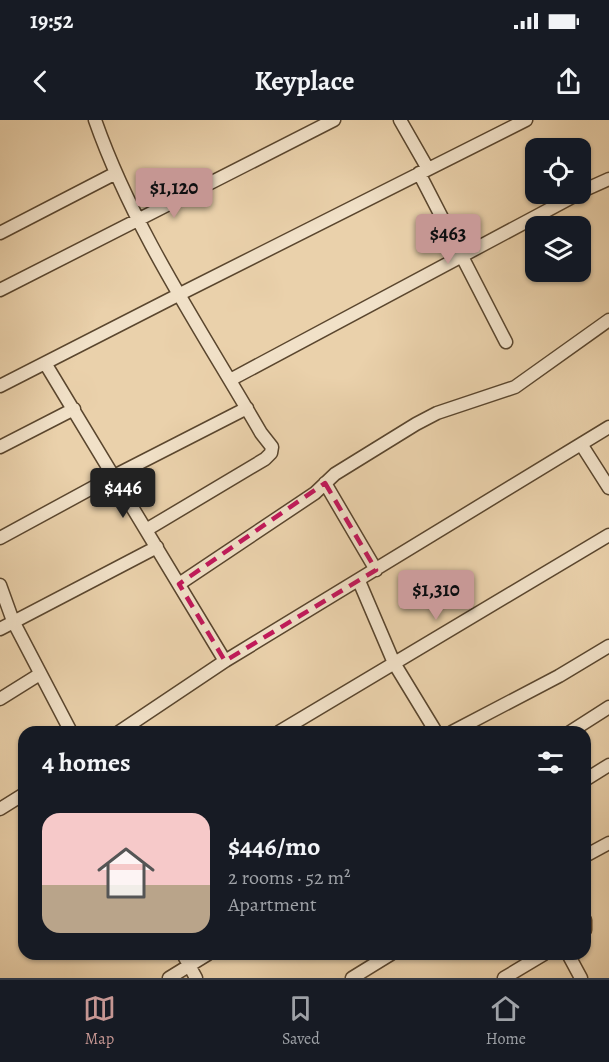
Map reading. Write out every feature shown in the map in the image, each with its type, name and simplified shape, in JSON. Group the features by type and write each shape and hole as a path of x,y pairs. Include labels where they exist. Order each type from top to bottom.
{"street":[{"path":"95,120 116,173 139,220 230,380 272,447 268,456 147,530"},
{"path":"0,290 334,120"},
{"path":"400,120 461,257 506,342"},
{"path":"0,386 526,120"},
{"path":"0,233 116,173"},
{"path":"591,187 609,179"},
{"path":"230,380 559,204"},
{"path":"179,584 315,493 335,474 426,418 515,387 609,320"},
{"path":"45,363 225,661"},
{"path":"0,538 247,408"},
{"path":"0,447 74,409"},
{"path":"128,726 225,661 609,427"},
{"path":"581,444 609,488"},
{"path":"325,483 376,570"},
{"path":"289,726 609,535"},
{"path":"0,629 157,547"},
{"path":"359,581 394,663 432,726"},
{"path":"0,585 13,621 68,726"},
{"path":"471,726 609,646"},
{"path":"0,699 40,674"},
{"path":"579,726 609,707"},
{"path":"591,776 609,765"},
{"path":"0,809 18,798"},
{"path":"591,853 609,843"},
{"path":"186,960 196,978"},
{"path":"169,978 198,960"},
{"path":"352,978 382,960"},
{"path":"504,978 534,960"},
{"path":"571,960 580,978"}],"highlighted area":[{"path":"325,483 376,570 225,661 179,584"}]}
